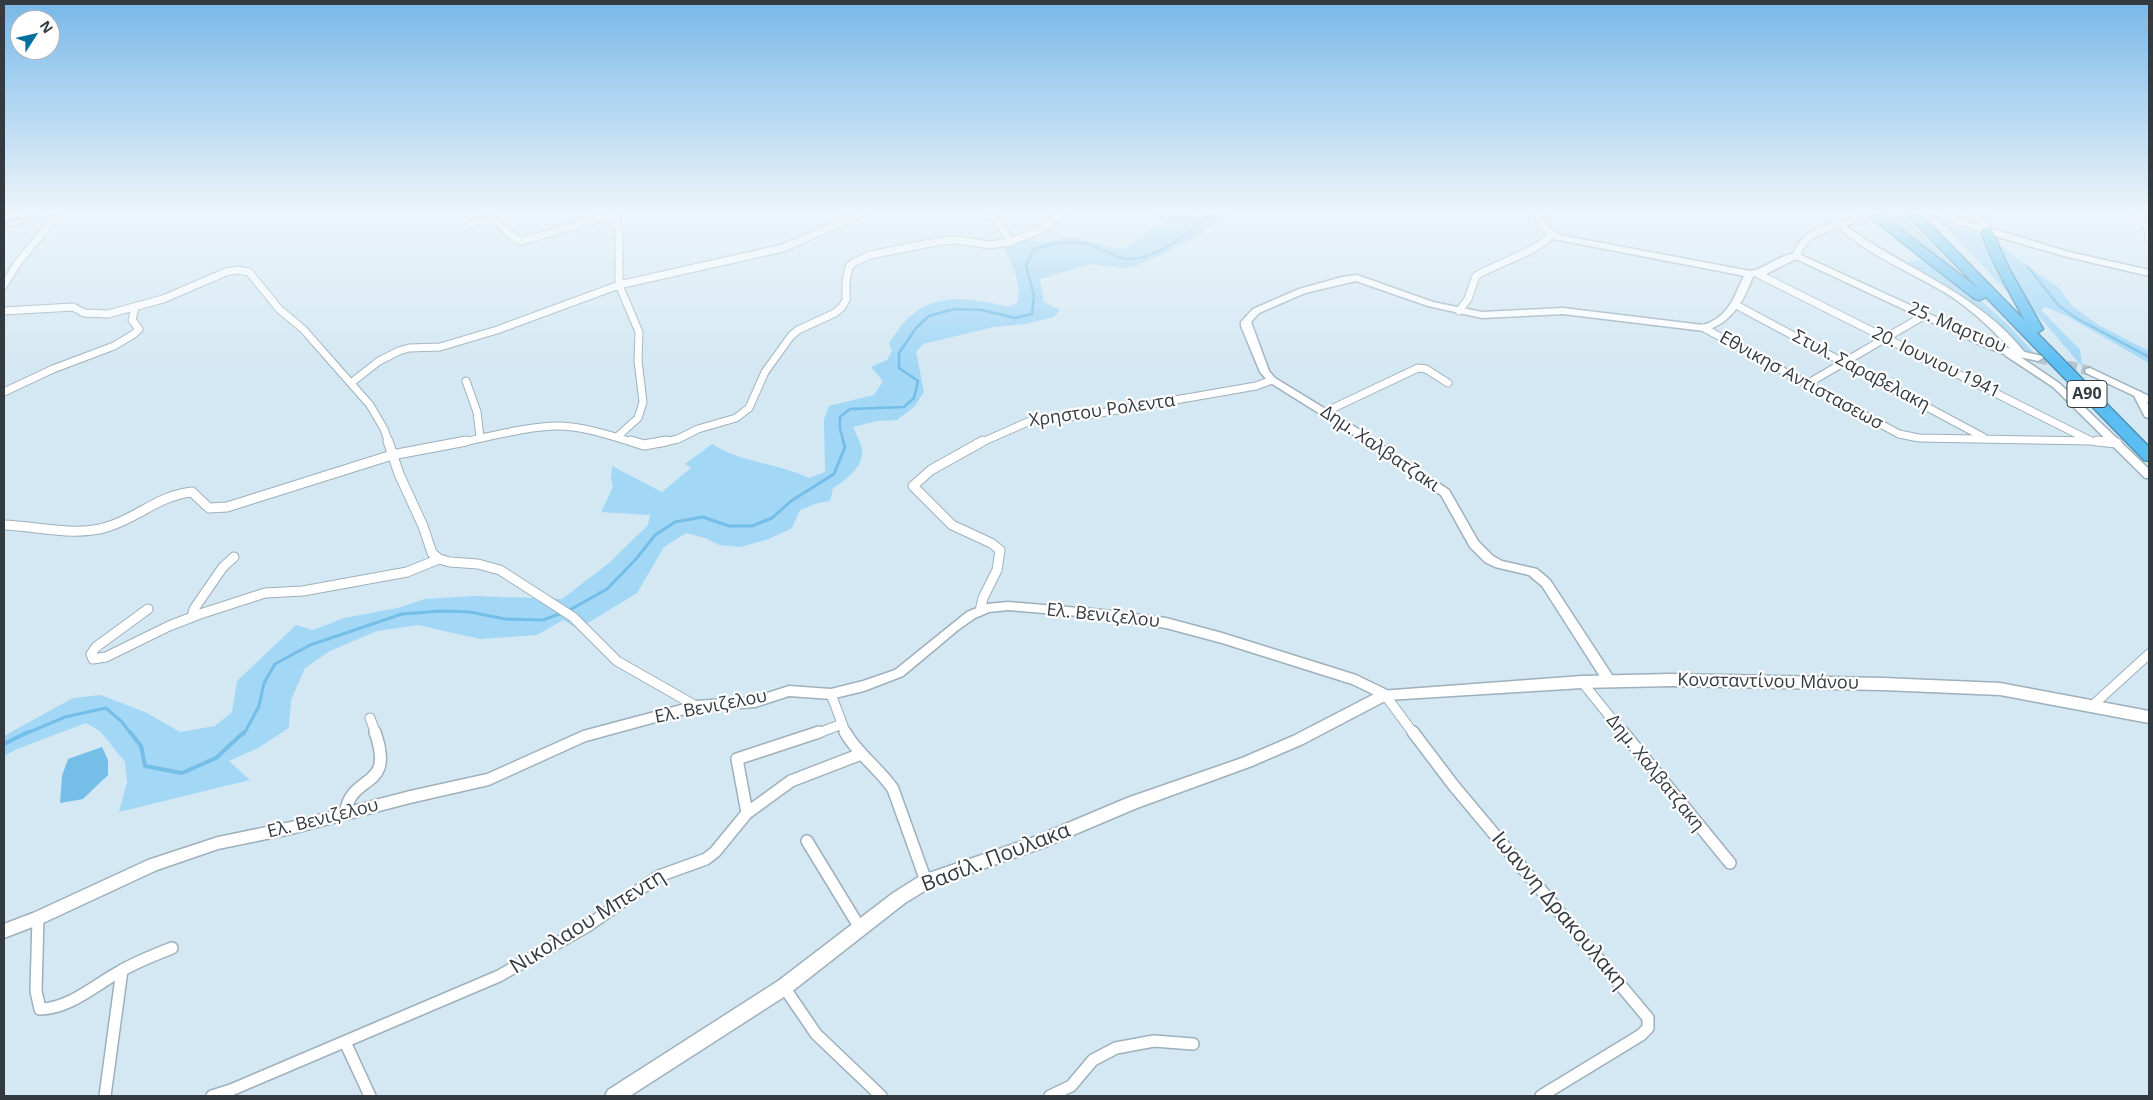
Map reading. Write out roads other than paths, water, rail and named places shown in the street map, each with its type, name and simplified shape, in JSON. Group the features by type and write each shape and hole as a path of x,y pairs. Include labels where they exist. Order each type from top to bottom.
{"highway":[{"path":"1938,262 2031,330"},
{"name":"Α90","path":"1965,262 2149,456"},
{"path":"1998,262 2031,330"},
{"name":"Α90","path":"2031,330 2149,443"}],"main road":[{"path":"1691,262 1754,274 1781,262"},
{"name":"25. Μαρτιου","path":"1813,262 1982,342 2005,351 2038,358"},
{"path":"2103,262 2149,273"},
{"path":"2090,371 2149,400"},
{"name":"Κονσταντίνου Μάνου","path":"1385,695 1582,682 1671,680 1854,683 1981,688 2026,692 2149,717"},
{"name":"Βασίλ. Πουλακα","path":"614,1096 784,987 899,898 926,881 1040,842 1132,803 1248,762 1298,740 1385,695"}],"street":[{"path":"4,285 18,262"},
{"path":"617,437 638,418 643,402 638,361 639,332 619,285 619,262"},
{"path":"351,383 379,361 398,351 409,348 440,347 468,339 619,285 720,262"},
{"path":"4,525 87,530 107,527 165,497 180,492 192,492 208,508 227,507 392,455 480,437 561,426 644,444 668,442 736,418 744,413 749,408 765,372 791,336 798,330 835,313 842,307 846,300 846,280 849,266 855,262"},
{"path":"1459,311 1468,299 1476,276 1502,262"},
{"path":"1898,262 1962,300 1990,322 2021,354"},
{"path":"4,310 73,307 84,313 108,314 134,308 186,290 226,272 238,270 249,272 278,309 303,329 370,405 384,429 399,474 424,526 432,553 440,559 500,570 573,617 617,661 696,706"},
{"path":"1272,380 1266,372 1246,322 1256,311 1302,291 1342,280 1357,278 1432,304 1482,315 1563,311 1704,328 1715,325 1727,316 1736,305 1754,274"},
{"name":"20. Ιουνιου 1941","path":"1754,274 2091,441 2117,443"},
{"name":"Στυλ. Σαραβελακη","path":"1736,305 1985,438"},
{"path":"4,392 51,370 103,351 135,334 139,329 132,320 134,308"},
{"path":"1807,384 1925,315"},
{"name":"Εθνικησ Αντιστασεωσ","path":"1704,328 1899,434 1919,438 2091,441"},
{"path":"2005,351 2056,385 2149,475"},
{"path":"1326,412 1418,368 1426,369 1448,383"},
{"name":"Δημ. Χαλβατζακι","path":"1272,380 1326,412 1445,493 1474,544 1489,559 1499,564 1533,572 1546,583 1610,682"},
{"name":"Χρηστου Ρολεντα","path":"980,611 982,598 997,570 1000,550 994,544 958,529 915,490 913,486 915,482 934,468 1033,418 1085,416 1256,386 1272,380"},
{"path":"466,381 477,412 480,437"},
{"path":"2138,394 2149,415"},
{"path":"192,617 194,609 223,567 234,557"},
{"path":"148,609 96,647 92,654 93,659 106,657 192,617 265,593 304,591 408,572 440,559"},
{"name":"Ελ. Βενιζελου","path":"4,931 38,918 153,865 218,844 489,779 582,736 696,706 755,702 788,691 831,694 864,686 899,673 954,627 971,615 987,608 1008,606 1103,614 1166,623 1222,638 1356,680 1385,695"},
{"path":"2092,706 2149,654"},
{"name":"Δημ. Χαλβατζακη","path":"1582,682 1730,863"},
{"path":"831,694 842,724 854,746 888,778 894,789 926,881"},
{"name":"Ιωαννη Δρακουλακη","path":"1385,695 1454,786 1648,1018 1648,1029 1642,1035 1541,1096"},
{"path":"345,814 347,801 374,775 382,763 382,755 370,718"},
{"path":"746,813 737,759 785,745 842,724"},
{"name":"Νικολαου Μπεντη","path":"212,1096 499,976 543,953 586,927 659,876 706,859 715,852 746,813 791,781 861,754"},
{"path":"806,841 860,928"},
{"path":"38,918 36,991 40,1009 45,1010 60,1005 122,970 172,948"},
{"path":"105,1096 122,970"},
{"path":"784,987 816,1034 880,1096"},
{"path":"1050,1096 1075,1083 1091,1062 1102,1053 1114,1048 1150,1041 1169,1040 1193,1044"},
{"path":"345,1042 370,1096"}],"waterway":[{"path":"844,443 840,429 840,417 850,409 904,407 914,398 918,381 899,368 899,353 916,328 929,316 954,309 982,310 1015,318 1032,314 1034,295 1026,266 1028,262"},
{"path":"2028,267 2059,306 2076,318 2149,357"},
{"path":"568,611 607,589 637,558 655,535 675,522 703,517 729,526 752,526 772,518 791,501 834,474 845,447 843,441"},
{"path":"244,734 259,706 264,683 275,664 310,645 402,614 441,611 470,612 505,619 543,620 562,613"},
{"path":"25,734 65,717 106,708 122,722 131,734"},
{"path":"4,744 28,732"},
{"path":"130,732 141,746 145,766 182,773 216,758 244,732"}],"tunnel":[{"path":"2038,358 2090,371"}]}
